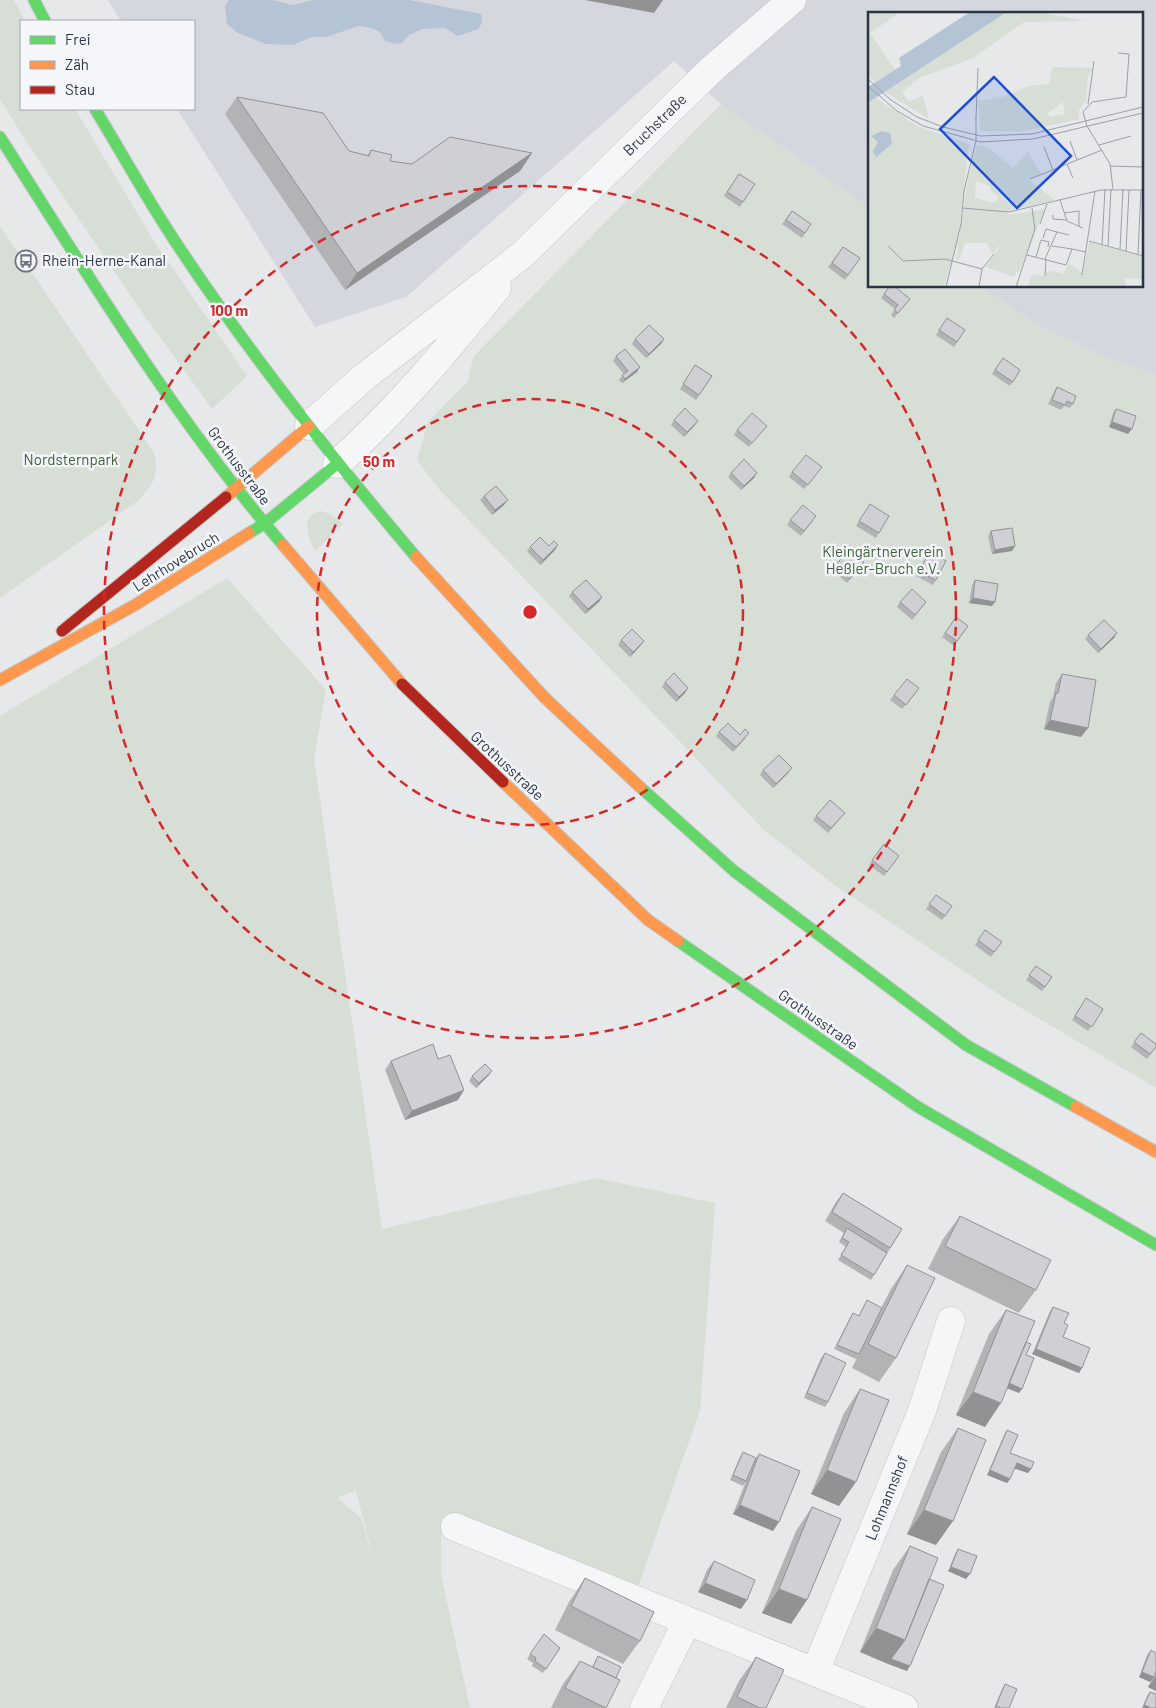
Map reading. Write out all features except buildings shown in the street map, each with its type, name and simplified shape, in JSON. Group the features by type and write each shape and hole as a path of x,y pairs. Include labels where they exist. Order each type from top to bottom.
{"main road":[{"path":"34,0 44,20"},
{"path":"96,110 169,232 266,370 337,464 442,588 545,698 638,786 734,871 966,1045 1156,1152"},
{"name":"Grothusstraße","path":"0,137 123,330 236,489 414,698 648,920 918,1107 1156,1246"},
{"name":"Lehrhovebruch","path":"18,668 236,489 308,426"},
{"name":"Lehrhovebruch","path":"0,680 18,668 135,605 264,524 337,464"}],"street":[{"name":"Bruchstraße","path":"308,426 364,377 522,255 712,69 792,0"},
{"name":"Bruchstraße","path":"337,464 375,430 440,360 522,255"},
{"name":"Lohmannshof","path":"815,1672 922,1411 951,1321"},
{"path":"455,1527 904,1708"},
{"path":"644,1708 687,1621"}],"shaded area":[{"path":"108,0 1156,0 1156,375 1102,356 1034,323 984,288 1144,288 1144,12 868,12 868,207 721,104 674,61 406,297 315,327 178,110 195,110 195,20 120,20"}],"green space":[{"path":"0,0 14,0 24,20 20,20 20,110 76,110 154,241 247,376 212,409 146,318 29,146 0,99"},
{"name":"Kleingärtnerverein Heßler-Bruch e.V.","path":"721,104 868,207 868,288 984,288 1034,323 1102,356 1156,375 1156,1088 1006,999 836,886 764,830 438,488 417,460 428,422 468,381 473,357"},
{"name":"Nordsternpark","path":"0,226 153,451 156,472 149,488 139,500 0,598"},
{"path":"321,511 330,514 343,524 315,551 307,527 310,517 314,513"},
{"path":"227,578 326,690 314,758 382,1229 596,1178 715,1203 700,1410 637,1590 441,1518 441,1575 470,1708 0,1708 0,716","holes":["356,1490 375,1565 361,1518 337,1498"]}],"water":[{"path":"229,0 273,0 293,5 313,0 410,0 481,14 482,23 478,29 458,36 445,28 422,29 409,35 402,43 395,44 385,41 380,32 372,28 359,26 326,37 312,37 293,45 266,44 238,33 227,24 225,6"}],"traffic: fast":[{"path":"34,0 44,20"},
{"path":"96,110 159,217 256,358 319,439 416,557"},
{"path":"0,137 100,294 169,397 243,497 283,545"},
{"path":"249,533 264,524 337,464"},
{"path":"640,787 734,871 966,1045 1076,1107"},
{"path":"678,941 918,1107 1156,1245"}],"traffic: slow":[{"path":"226,497 309,426"},
{"path":"0,680 135,605 249,533"},
{"path":"283,545 402,684"},
{"path":"416,557 545,698 640,787"},
{"path":"503,782 648,920 678,941"},
{"path":"1076,1107 1156,1152"}],"traffic: jam":[{"path":"62,631 226,497"},
{"path":"402,684 503,782"}],"place":[{"name":"Rhein-Herne-Kanal","path":"26,261"}]}
